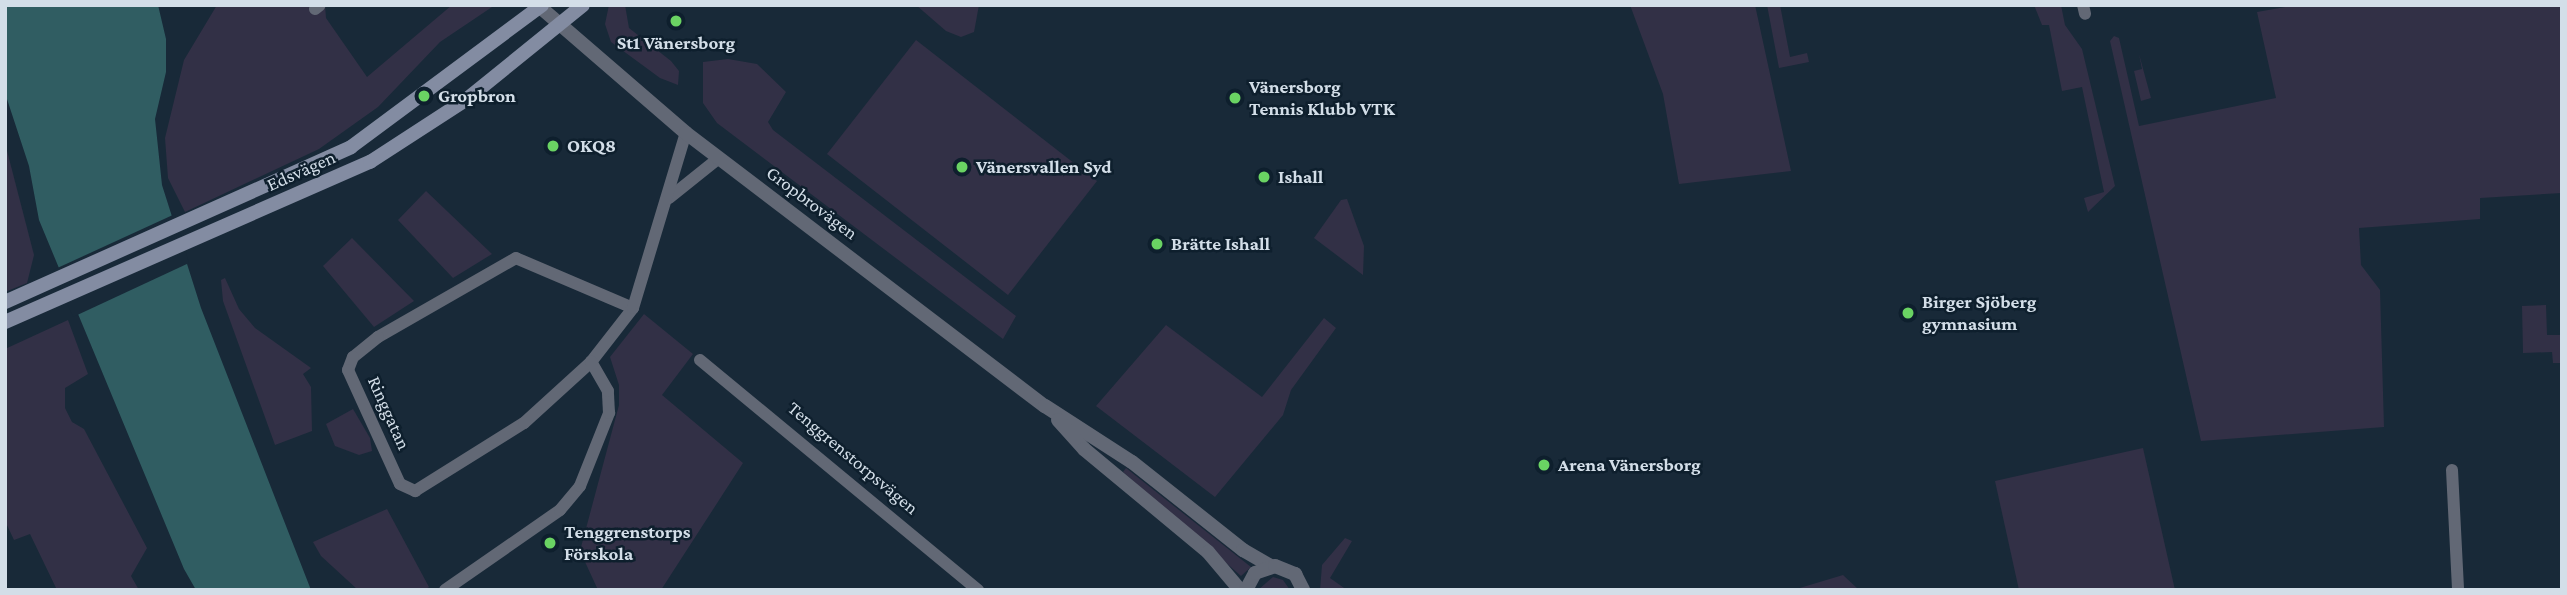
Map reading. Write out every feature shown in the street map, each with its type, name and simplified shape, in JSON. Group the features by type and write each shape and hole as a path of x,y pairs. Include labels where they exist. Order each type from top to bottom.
{"main road":[{"name":"Edsvägen","path":"5,322 370,162 467,99 583,5"},
{"name":"Edsvägen","path":"5,302 351,147 541,6"}],"street":[{"name":"Gropbrovägen","path":"541,6 686,133 1045,406 1132,461 1243,550 1271,566 1292,572 1303,590"},
{"name":"Ringgatan","path":"633,308 516,258 378,337 348,363 400,484 415,491 524,423 591,362 633,308 669,198 667,188 686,133"},
{"path":"669,198 719,158"},
{"name":"Tenggrenstorpsvägen","path":"700,360 978,590"},
{"path":"444,590 559,510 580,486 609,413 608,391 591,362"},
{"name":"Gropbrovägen","path":"1045,406 1084,449 1208,552 1240,590"},
{"path":"2452,470 2458,590"},
{"path":"1246,590 1255,573 1271,566"}],"shaded area":[{"path":"5,5 158,5 166,39 166,72 155,119 162,185 201,308 311,590 196,590 184,569 39,220 29,166 5,93"},
{"path":"217,5 325,5 326,18 367,77 452,5 495,5 440,42 378,107 319,149 185,212 168,178 165,138 184,60"},
{"path":"609,5 625,5 629,28 671,61 679,71 678,85 660,78 611,42 605,24"},
{"path":"916,5 979,5 974,32 961,37 946,31"},
{"path":"1630,5 1755,5 1791,171 1679,184 1663,94"},
{"path":"1767,5 1780,5 1790,57 1807,53 1809,62 1779,68"},
{"path":"2034,5 2061,5 2065,25 2082,49 2115,186 2088,212 2084,198 2104,192 2082,87 2062,91 2049,25 2042,25"},
{"path":"2297,5 2562,5 2562,193 2480,198 2480,219 2359,228 2361,265 2380,290 2384,427 2201,441 2110,41 2114,36 2119,38 2139,126 2276,98 2257,12"},
{"name":"Vänersvallen Syd","path":"916,40 1097,181 1008,295 827,154"},
{"path":"2139,54 2151,98 2141,101 2134,71 2142,69"},
{"path":"728,59 757,64 786,92 768,122 773,130 1016,316 1003,339 717,123 703,103 703,62"},
{"path":"5,143 34,255 27,283 5,292"},
{"path":"426,191 492,254 453,278 398,220"},
{"path":"1347,199 1364,246 1363,275 1314,238 1341,200"},
{"path":"352,238 414,301 374,327 323,266"},
{"path":"225,278 239,309 255,328 311,368 303,374 311,387 312,431 275,445 223,301 221,280"},
{"path":"2546,305 2547,335 2562,335 2562,363 2553,363 2552,352 2523,353 2522,306"},
{"path":"644,314 693,354 662,395 743,463 661,590 598,590 580,551 619,405 619,385 610,357"},
{"path":"1324,318 1336,328 1291,390 1283,415 1215,497 1096,406 1166,325 1262,397"},
{"path":"68,320 88,374 65,388 65,408 72,422 84,429 147,548 131,576 139,590 57,590 30,534 14,540 5,521 5,349"},
{"path":"353,409 370,438 372,451 359,455 335,446 326,424"},
{"path":"2143,448 2175,590 2019,590 1995,481"},
{"path":"1126,468 1251,567 1241,576 1123,472"},
{"path":"387,509 429,587 425,590 358,590 321,556 313,542"},
{"path":"1345,538 1352,541 1330,578 1347,590 1320,590 1322,565"},
{"path":"1843,575 1859,590 1793,590"},
{"path":"1273,577 1283,580 1290,590 1258,590"}],"pier":[{"path":"175,214 189,263 73,317 53,270"}],"place":[{"name":"St1 Vänersborg","path":"676,21"},
{"name":"Gropbron","path":"424,96"},
{"name":"Vänersborg Tennis Klubb VTK","path":"1235,98"},
{"name":"OKQ8","path":"553,146"},
{"name":"Vänersvallen Syd","path":"962,167"},
{"name":"Ishall","path":"1264,177"},
{"name":"Brätte Ishall","path":"1157,244"},
{"name":"Birger Sjöberg gymnasium","path":"1908,313"},
{"name":"Arena Vänersborg","path":"1544,465"},
{"name":"Tenggrenstorps Förskola","path":"550,543"}]}
